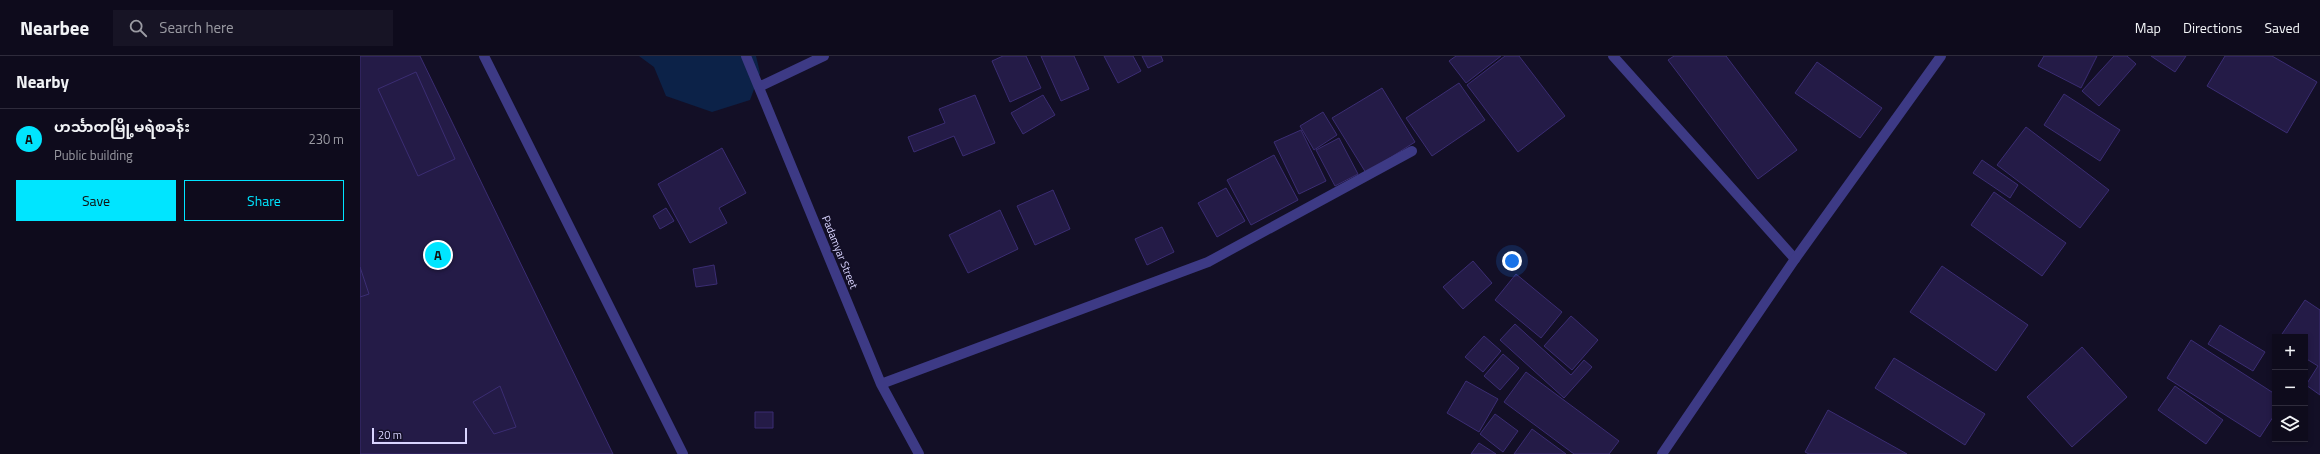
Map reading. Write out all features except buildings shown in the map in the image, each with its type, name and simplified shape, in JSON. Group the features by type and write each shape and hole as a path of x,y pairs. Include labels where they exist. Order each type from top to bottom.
{"street":[{"path":"484,56 683,454"},
{"name":"Padamyar Street","path":"746,56 881,384 919,454"},
{"path":"758,87 824,56"},
{"path":"1613,56 1795,259"},
{"path":"1662,454 1795,259 1941,56"},
{"path":"881,384 1208,262 1412,151"}],"water":[{"path":"639,56 756,56 760,73 750,100 712,112 666,96 654,67"}],"place":[{"name":"ဟင်္သာတမြို့မရဲစခန်း","path":"438,255"}]}
